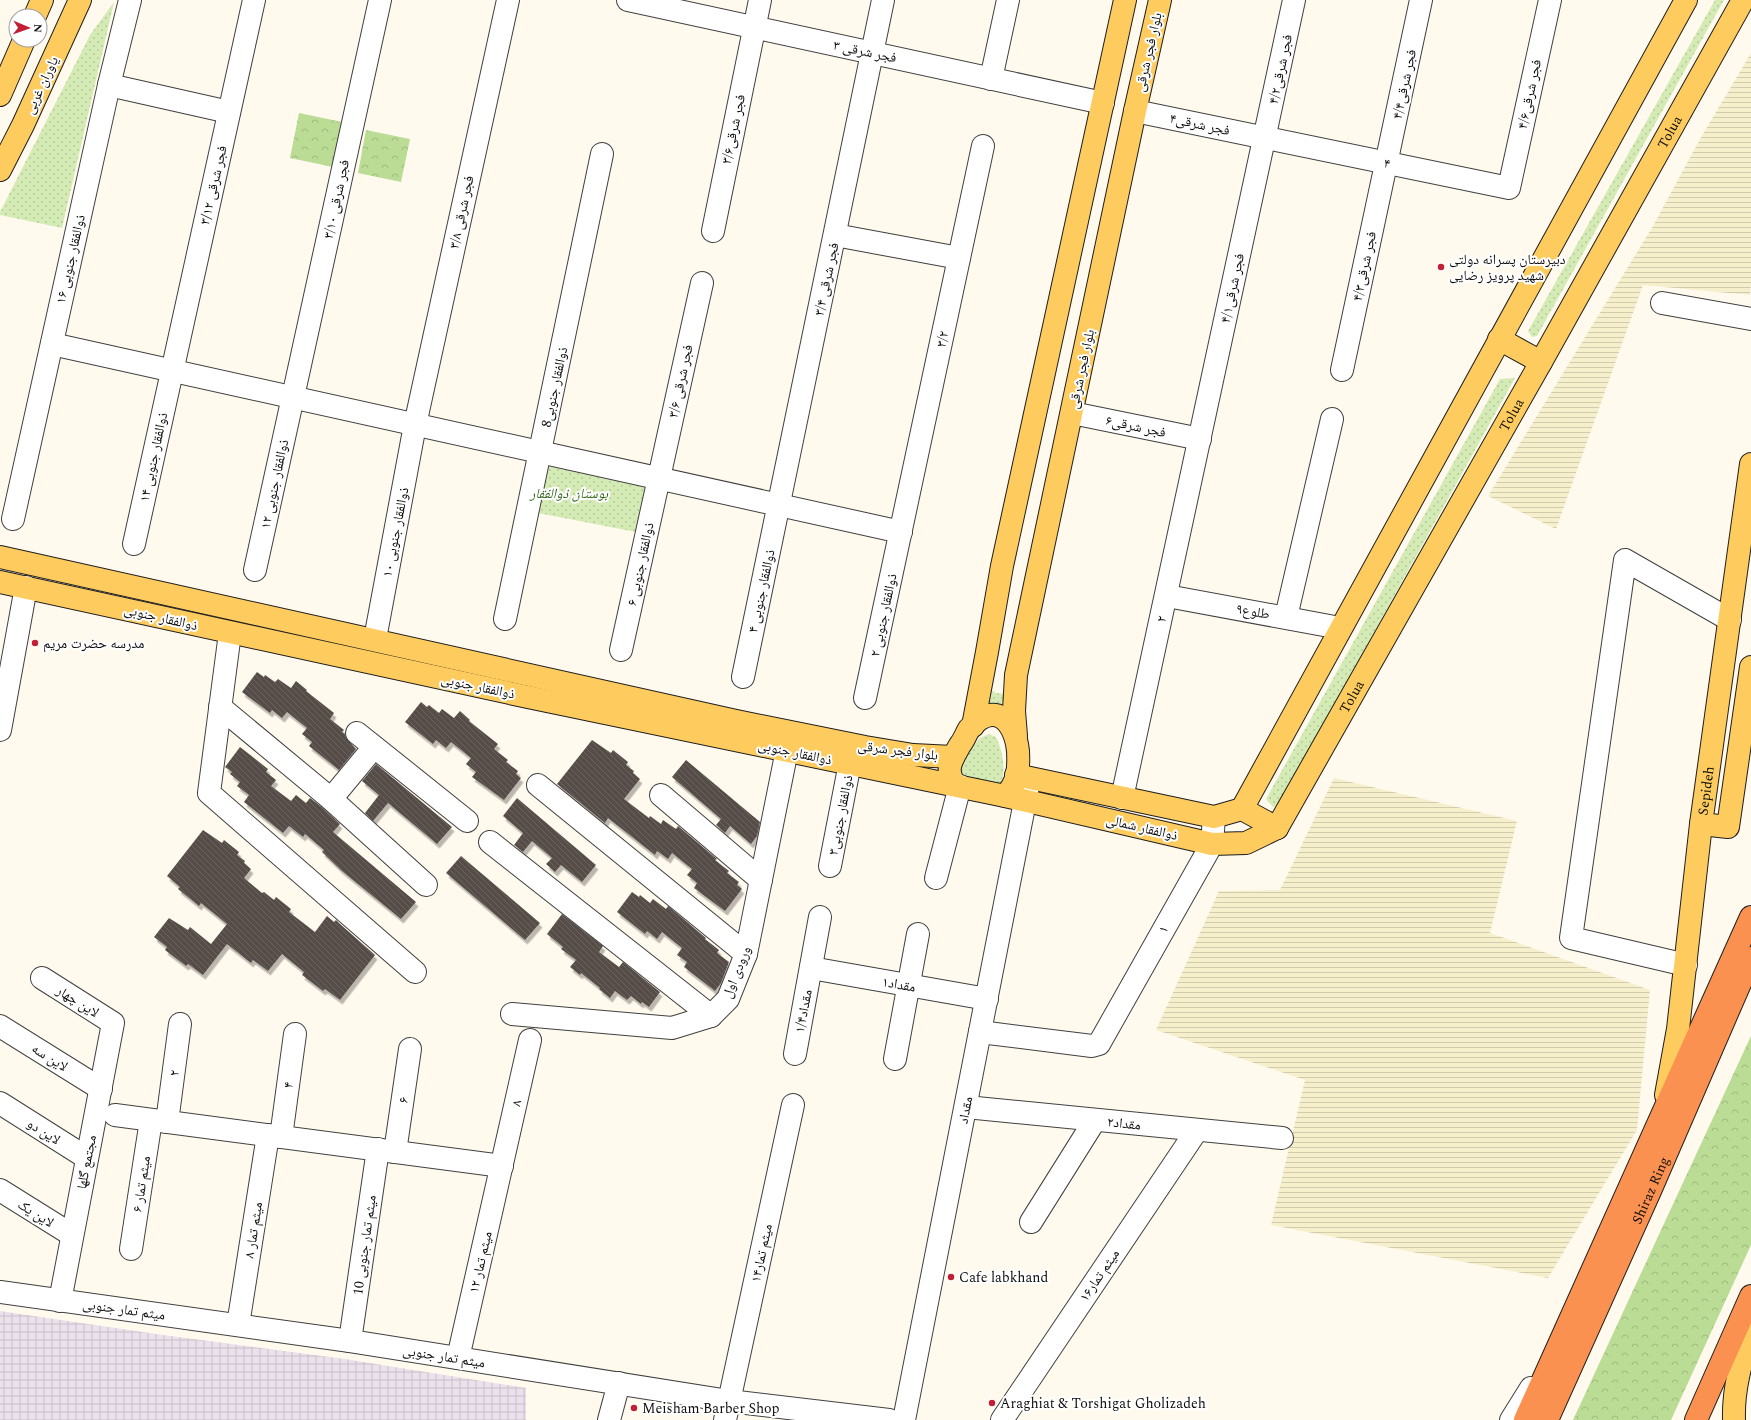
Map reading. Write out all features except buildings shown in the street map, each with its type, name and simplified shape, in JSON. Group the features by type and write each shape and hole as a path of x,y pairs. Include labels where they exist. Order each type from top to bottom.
{"highway":[{"path":"1524,1420 1751,917"},
{"name":"Shiraz Ring","path":"1547,1420 1634,1227 1751,958"},
{"path":"1696,1420 1751,1296"},
{"path":"1699,1420 1751,1327"}],"main road":[{"name":"یاوران غربی","path":"0,170 23,124 80,0"},
{"path":"973,726 1002,566 1126,0"},
{"name":"بلوار فجر شرقی","path":"1015,798 1013,788 1023,777 1018,766 1014,711 1018,666 1135,111 1160,0"},
{"path":"1277,828 1242,809 1686,0"},
{"name":"Tolua","path":"1277,828 1541,362 1743,0"},
{"path":"0,95 4,73 19,48"},
{"path":"1499,339 1541,362"},
{"name":"Sepideh","path":"1660,1118 1671,1071 1677,1036 1686,965 1700,824 1751,464"},
{"name":"ذوالفقار جنوبی","path":"0,557 247,613 842,743"},
{"name":"ذوالفقار جنوبی","path":"0,582 528,697 1015,798"},
{"path":"987,652 989,673 993,680 1000,682 1009,678 1018,666"},
{"name":"Sepideh","path":"1700,824 1728,827 1751,667"},
{"path":"528,697 533,676"},
{"path":"958,786 950,780 949,769 953,757 968,731 973,726 986,716 996,715 1004,718 1011,726 1017,739"},
{"name":"بلوار فجر شرقی","path":"842,743 913,755 953,757"},
{"name":"ذوالفقار شمالی","path":"1023,777 1214,817 1242,809"},
{"name":"ذوالفقار شمالی","path":"1015,798 1212,844 1246,843 1277,828"},
{"path":"1734,1420 1733,1400 1742,1360 1751,1332"}],"street":[{"name":"۱۶ ذوالفقار جنوبی","path":"13,519 109,85 130,0"},
{"name":"۳/۱۲ فجر شرقی","path":"171,371 254,0"},
{"name":"۳/۱۰ فجر شرقی","path":"293,398 380,0"},
{"name":"۳/۸ فجر شرقی","path":"415,425 508,0"},
{"name":"۳ فجر شرقی","path":"630,0 1103,103"},
{"name":"فجر شرقی۳/۶","path":"713,231 760,0"},
{"name":"۳/۴ فجر شرقی","path":"779,505 883,0"},
{"path":"991,79 1008,0"},
{"name":"فجر شرقی۴/۲","path":"1265,137 1294,0"},
{"name":"فجر شرقی۴/۶","path":"1509,188 1550,0"},
{"name":"فجر شرقی۴/۴","path":"1387,163 1421,2"},
{"path":"109,85 229,112"},
{"name":"فجر شرقی۴","path":"1135,111 1265,137"},
{"name":"۴","path":"1265,137 1509,188"},
{"name":"فجر شرقی۴/۱","path":"1200,439 1265,137"},
{"name":"۳/۲","path":"901,532 983,146"},
{"name":"8ذوالفقار جنوبی","path":"505,619 602,154"},
{"name":"فجر شرقی۴/۳","path":"1342,370 1387,163"},
{"path":"835,235 959,258"},
{"name":"۳/۶ فجر شرقی","path":"659,478 702,283"},
{"path":"1662,303 1751,319"},
{"path":"52,344 901,532"},
{"name":"۱۴ ذوالفقار جنوبی","path":"134,544 171,371"},
{"name":"۱۲ ذوالفقار جنوبی","path":"255,570 293,398"},
{"name":"فجر شرقی۶","path":"1072,413 1200,439"},
{"path":"1286,617 1332,419"},
{"name":"۱۰ ذوالفقار جنوبی","path":"375,640 415,425"},
{"name":"۲","path":"1122,798 1200,439"},
{"name":"۶ ذوالفقار جنوبی","path":"621,650 659,478"},
{"name":"۴ ذوالفقار جنوبی","path":"742,677 779,505"},
{"name":"۲ ذوالفقار جنوبی","path":"865,698 901,532"},
{"path":"1686,965 1572,938 1625,560 1730,620"},
{"path":"0,730 26,587"},
{"name":"طلوع۹","path":"1166,596 1340,628"},
{"path":"230,633 209,793 415,972"},
{"path":"220,707 331,799 426,885"},
{"path":"358,733 467,821"},
{"path":"331,799 374,747"},
{"name":"ورودی اول","path":"512,1014 672,1028 711,1016 728,999 746,954 787,750"},
{"name":"ذوالفقار جنوبی۳","path":"830,866 850,763"},
{"path":"538,785 746,954"},
{"path":"936,878 958,786"},
{"path":"661,795 761,880"},
{"name":"مقداد","path":"904,1420 987,999 1015,798"},
{"name":"۱","path":"980,1032 1092,1046 1099,1044 1101,1038 1212,844 1214,817"},
{"path":"490,842 711,1016"},
{"name":"مقداد۱/۴","path":"795,1054 820,917"},
{"path":"895,1059 918,934"},
{"name":"مقداد۱","path":"811,968 987,999"},
{"name":"لاین چهار","path":"42,978 114,1023"},
{"name":"مجتمع گلها","path":"60,1301 114,1023"},
{"name":"۲","path":"159,1121 180,1024"},
{"name":"لاین سه","path":"0,1026 101,1089"},
{"name":"۴","path":"275,1136 295,1034"},
{"name":"۸","path":"502,1166 530,1040"},
{"name":"۶","path":"386,1151 410,1049"},
{"name":"لاین دو","path":"0,1103 87,1158"},
{"name":"میثم تمار۱۴","path":"727,1411 793,1105"},
{"name":"مقداد۲","path":"966,1107 1282,1138"},
{"path":"115,1115 502,1166"},
{"path":"1031,1222 1095,1120"},
{"name":"میثم تمار ۶","path":"131,1249 159,1121"},
{"name":"میثم تمار۱۶","path":"1002,1420 1197,1130"},
{"name":"میثم تمار ۸","path":"238,1324 275,1136"},
{"name":"میثم تمار جنوبی 10","path":"350,1341 386,1151"},
{"name":"میثم تمار ۱۲","path":"458,1358 502,1166"},
{"name":"لاین یک","path":"0,1190 72,1236"},
{"name":"میثم تمار جنوبی","path":"0,1292 238,1324 619,1383 727,1411 889,1420"},
{"path":"1511,1420 1522,1404 1565,1328"},
{"path":"609,1420 619,1383"}],"shaded area":[{"path":"1751,53 1750,295 1643,285 1556,529 1488,496 1653,226 1700,139"},
{"path":"1334,778 1517,821 1490,933 1650,990 1637,1130 1548,1278 1271,1225 1305,1080 1156,1030 1219,891 1280,890"},
{"path":"0,1311 156,1334 345,1359 526,1388 526,1420 0,1420"}],"green space":[{"path":"1715,0 1724,0 1537,336 1532,337 1528,331"},
{"path":"114,2 62,228 0,215 0,212 90,35"},
{"path":"299,113 342,122 333,167 290,158"},
{"path":"366,130 410,139 401,182 358,173"},
{"path":"1515,378 1278,805 1273,807 1266,799 1500,379"},
{"name":"بوستان ذوالفقار","path":"549,463 646,485 636,532 538,513"},
{"path":"990,689 996,693 1006,694 1008,714 984,709"},
{"path":"989,734 996,737 1001,750 1003,775 1000,788 961,784 959,762 980,738"},
{"path":"1751,1036 1751,1245 1671,1420 1573,1420"}],"place":[{"name":"دبیرستان پسرانه دولتی شهید پرویز رضایی","path":"1441,267"},
{"name":"مدرسه حضرت مریم","path":"35,643"},
{"name":"Cafe labkhand","path":"951,1277"},
{"name":"Araghiat & Torshigat Gholizadeh","path":"992,1403"},
{"name":"Meisham Barber Shop","path":"634,1408"}]}
